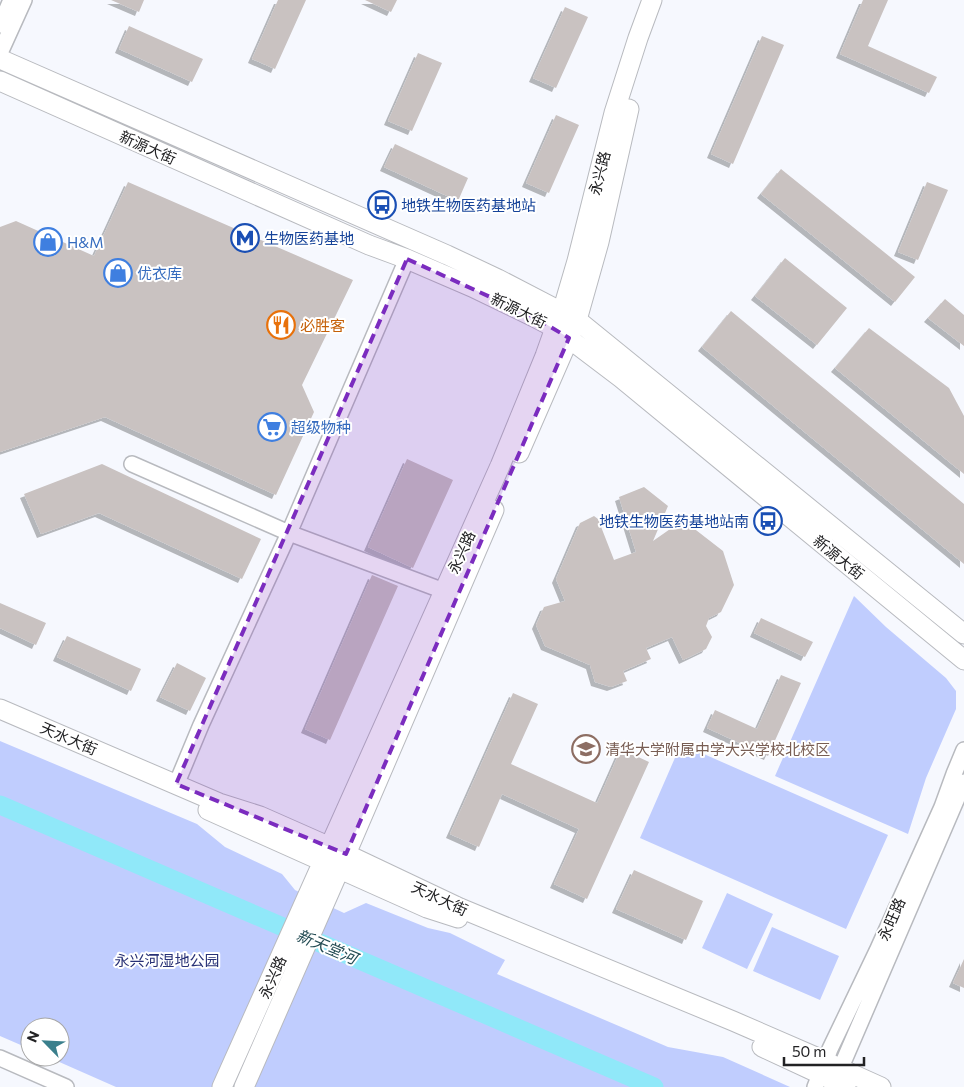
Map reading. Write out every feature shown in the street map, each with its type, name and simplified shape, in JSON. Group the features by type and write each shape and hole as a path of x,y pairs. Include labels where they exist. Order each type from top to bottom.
{"main road":[{"name":"永兴路","path":"335,858 444,591 504,457 545,356 565,325 578,261 614,113 652,0"},
{"name":"永兴路","path":"222,1087 276,967 317,898 335,858 599,242 627,114 664,0"},
{"name":"新源大街","path":"0,59 498,279 565,325 964,634"},
{"name":"新源大街","path":"0,81 369,245 472,287 534,317 565,325 621,378 964,660"},
{"name":"天水大街","path":"0,709 219,803 260,816 427,908 465,920 713,1025 831,1078 881,1087"},
{"name":"天水大街","path":"0,722 209,810 335,858"},
{"name":"永兴路","path":"244,1087 293,974 317,898"}],"street":[{"path":"0,25 11,0"},
{"path":"0,53 24,0"},
{"path":"176,784 209,707 289,533 407,259"},
{"path":"132,464 289,533 444,591"},
{"name":"永旺路","path":"831,1078 877,951 938,816 964,750"},
{"name":"永旺路","path":"831,1078 964,782"},
{"path":"0,1058 66,1087"}],"highlighted area":[{"path":"407,259 534,317 569,338 346,854 176,784"}],"green space":[{"path":"854,596 886,627 946,678 956,691 956,709 926,778 908,834 775,776"},
{"name":"永兴河湿地公园","path":"0,741 197,824 225,847 282,874 295,890 344,913 366,903 428,928 450,933 505,960 497,974 668,1047 723,1057 790,1087 116,1087 70,1067 70,1017 20,1017 20,1045 0,1036"},
{"path":"681,744 888,835 846,929 640,838"},
{"path":"727,893 773,914 747,969 702,948"},
{"path":"772,927 839,956 820,1000 753,971"}],"building":[{"path":"111,0 144,0 139,12"},
{"path":"278,0 306,0 275,69 252,59"},
{"path":"365,0 397,0 391,12"},
{"path":"863,0 888,0 868,46 937,77 929,93 840,54"},
{"path":"565,7 588,17 556,88 533,78"},
{"path":"129,26 203,59 192,82 119,49"},
{"path":"762,36 784,45 733,164 711,154"},
{"path":"418,53 442,63 412,131 388,121"},
{"path":"556,115 579,125 549,193 526,183"},
{"path":"395,144 468,178 458,201 384,167"},
{"path":"781,169 915,277 895,302 761,194"},
{"path":"128,182 353,280 302,385 314,412 276,495 105,417 0,452 0,227 16,221 94,256"},
{"path":"927,182 948,190 918,260 898,252"},
{"path":"785,258 847,308 817,345 755,296"},
{"path":"945,299 964,315 964,346 928,318"},
{"path":"731,311 964,504 964,564 702,347"},
{"path":"869,328 949,388 964,416 964,474 835,368"},
{"path":"407,459 453,480 413,568 368,547"},
{"path":"102,464 261,539 242,579 99,513 41,534 24,494"},
{"path":"644,487 668,506 653,541 683,520 723,551 734,585 721,612 709,618 706,626 712,637 706,649 683,660 672,637 646,648 651,659 623,671 627,681 611,687 595,682 590,665 545,646 536,625 544,607 565,601 556,579 580,523 594,516 598,519 614,560 636,552 619,497"},
{"path":"372,575 398,586 330,740 305,729"},
{"path":"0,603 46,623 36,645 0,628"},
{"path":"761,618 813,642 805,657 754,633"},
{"path":"67,636 141,669 131,691 57,657"},
{"path":"177,663 206,678 190,711 160,697"},
{"path":"781,675 801,683 768,756 707,728 715,710 757,729"},
{"path":"513,693 538,704 511,764 597,803 621,749 649,762 587,899 554,884 579,829 502,794 479,847 450,834"},
{"path":"634,870 703,901 686,940 616,909"},
{"path":"964,959 964,988 953,983"}],"waterway":[{"name":"新天堂河","path":"0,805 654,1087"}],"place":[{"name":"地铁生物医药基地站","path":"382,205"},
{"name":"生物医药基地","path":"245,238"},
{"name":"H&M","path":"48,242"},
{"name":"优衣库","path":"118,273"},
{"name":"必胜客","path":"281,325"},
{"name":"超级物种","path":"272,427"},
{"name":"地铁生物医药基地站南","path":"768,521"},
{"name":"清华大学附属中学大兴学校北校区","path":"586,749"}]}
